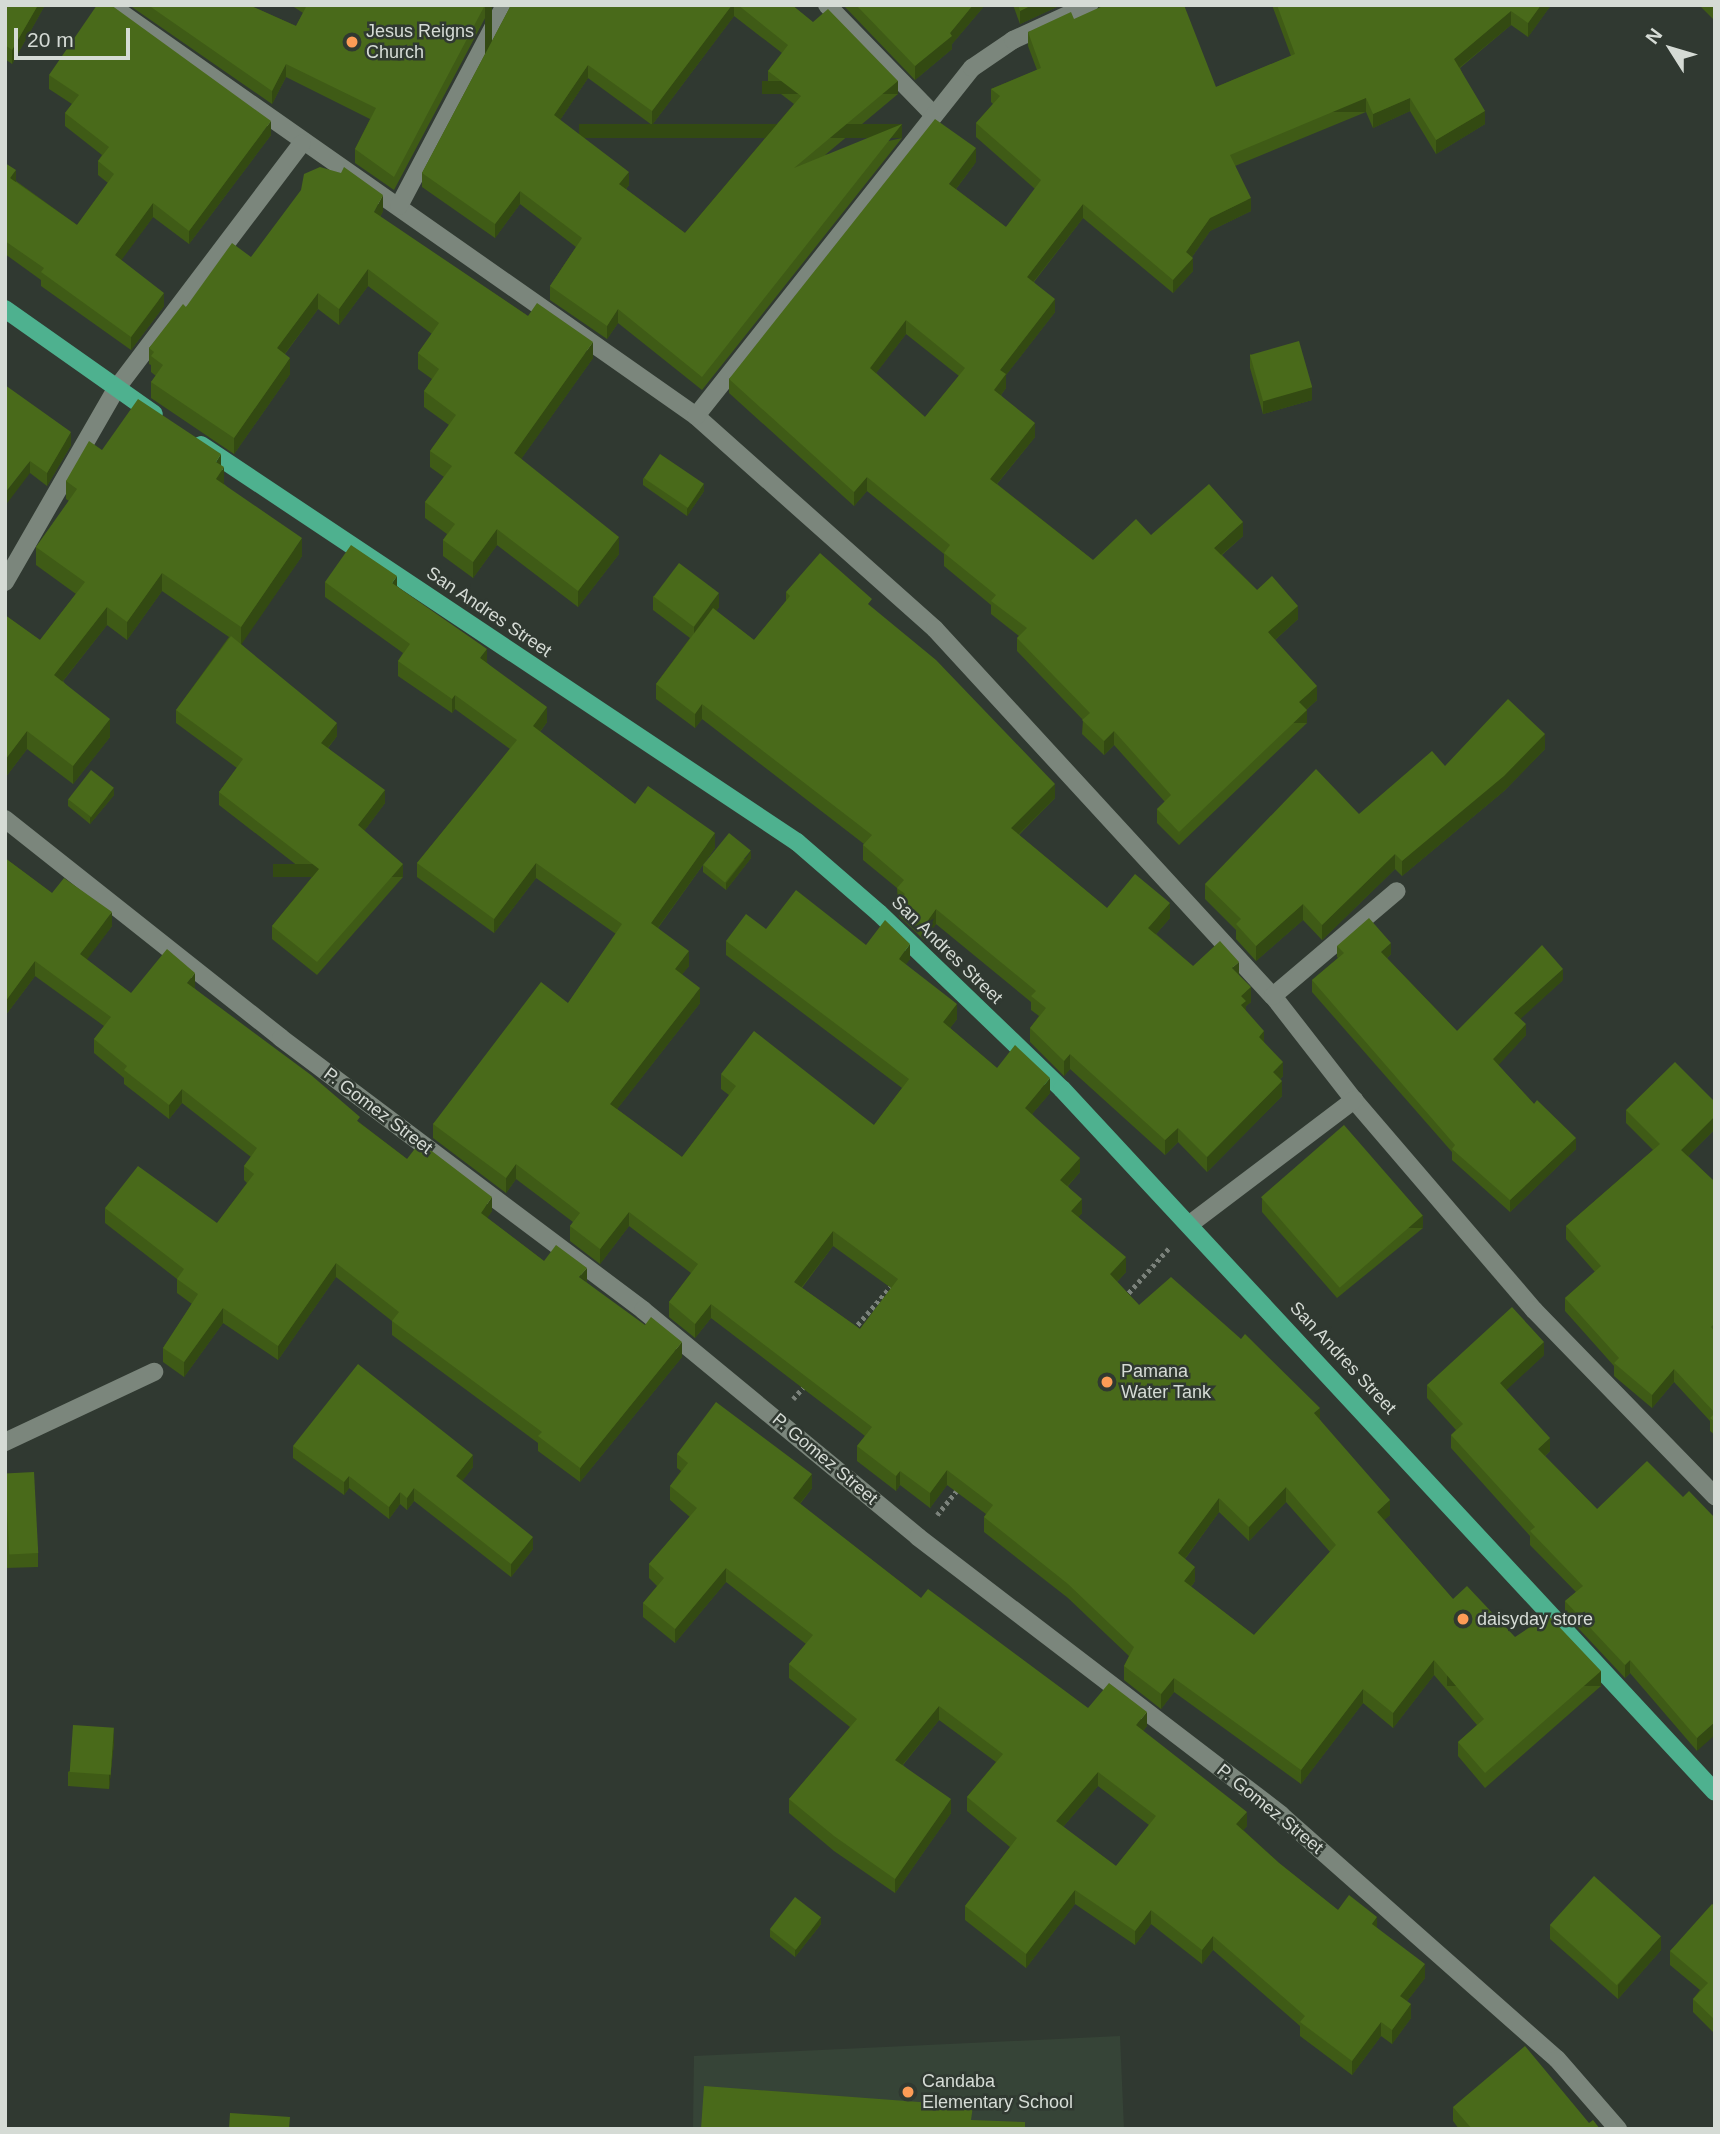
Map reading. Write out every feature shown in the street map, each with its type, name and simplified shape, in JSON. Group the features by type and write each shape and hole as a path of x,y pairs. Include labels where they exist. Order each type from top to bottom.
{"main road":[{"name":"San Andres Street","path":"5,309 116,389 797,842 879,913 1062,1089 1715,1792"}],"street":[{"path":"110,5 302,143 399,206 696,416 936,629 1273,996 1354,1100 1534,1310 1715,1496"},
{"path":"399,206 505,5"},
{"path":"827,5 933,115"},
{"path":"696,416 933,115 982,61 1013,40 1089,5"},
{"path":"5,582 116,389 302,143"},
{"name":"P. Gomez Street","path":"5,819 281,1038 643,1310 918,1537 1281,1815 1557,2059 1618,2129"},
{"path":"1273,996 1397,891"},
{"path":"1190,1224 1354,1100"},
{"path":"5,1442 154,1373"}],"path":[{"path":"1118,1305 1190,1224"},
{"path":"848,1336 902,1274"},
{"path":"777,1418 812,1377"},
{"path":"918,1537 960,1486"}],"shaded area":[{"name":"Candaba Elementary School","path":"1120,2036 1124,2129 693,2129 694,2056"}],"building":[{"path":"5,5 38,5 12,50 5,45"},
{"path":"97,5 111,5 271,121 189,231 153,203 115,255 164,293 131,337 41,272 44,268 5,241 5,163 16,170 10,178 77,225 114,174 98,161 109,147 65,113 79,95 49,75"},
{"path":"148,5 249,5 296,26 307,5 485,5 394,177 355,149 376,108 286,64 272,91"},
{"path":"511,5 732,5 652,111 588,65 554,115 629,172 619,184 685,233 801,96 768,71 788,45 738,5 792,5 813,22 828,9 898,81 794,168 902,124 702,377 618,309 607,326 550,286 582,238 520,191 495,224 422,173"},
{"path":"856,5 973,5 950,33 952,36 915,66"},
{"path":"1018,5 1032,5 1020,11"},
{"path":"1105,5 1184,5 1216,87 1295,54 1277,5 1541,5 1528,23 1511,11 1454,59 1485,111 1436,140 1410,98 1373,114 1366,98 1230,155 1251,198 1210,218 1186,252 1193,258 1173,280 1083,204 1027,277 1055,299 1000,370 1006,374 994,390 1035,423 990,479 1093,560 1136,519 1151,535 1209,484 1243,522 1214,548 1257,590 1272,576 1298,606 1268,632 1317,686 1299,702 1307,710 1179,832 1157,809 1171,795 1114,731 1104,741 1082,720 1090,713 1017,638 1027,628 991,601 996,595 944,553 950,545 867,477 854,492 729,379 935,119 976,148 949,184 1006,227 1041,180 976,123 1000,96 991,89 1041,68 1028,32 1071,12 1074,19","holes":["906,320 965,368 925,417 870,368"]},
{"path":"320,167 341,173 344,167 383,195 374,212 528,316 537,303 593,342 514,453 619,537 578,591 497,529 473,562 443,540 455,524 425,502 452,466 430,451 456,415 424,391 439,369 418,353 439,323 368,269 339,309 318,293 277,348 290,358 234,438 151,382 163,365 151,356 154,352 149,348 183,304 186,307 232,243 251,257 301,190 304,174"},
{"path":"1299,341 1312,387 1263,401 1250,355"},
{"path":"5,385 71,432 47,473 30,461 5,493"},
{"path":"138,399 221,454 216,462 224,467 216,479 302,538 241,627 162,573 127,622 107,607 54,675 110,719 73,766 27,731 5,760 5,615 40,640 85,582 36,547 77,489 66,481 89,441 102,450"},
{"path":"660,454 704,484 688,508 644,478"},
{"path":"351,545 397,576 392,583 487,649 480,658 547,707 533,726 635,804 648,786 715,833 651,923 689,951 675,969 700,988 610,1104 682,1157 736,1086 721,1074 754,1031 874,1125 909,1079 726,941 746,914 766,929 796,890 866,945 885,920 910,944 899,959 957,1004 943,1022 997,1068 1015,1045 1050,1078 1025,1108 1080,1158 1060,1180 1082,1199 1071,1211 1126,1257 1110,1274 1139,1305 1171,1277 1241,1339 1245,1334 1320,1408 1314,1413 1390,1500 1377,1512 1453,1599 1467,1586 1515,1637 1548,1615 1601,1671 1485,1773 1458,1742 1484,1719 1434,1660 1393,1713 1363,1689 1301,1770 1174,1678 1161,1694 1124,1666 1134,1647 1068,1584 984,1517 993,1505 947,1470 930,1493 900,1471 896,1476 857,1446 872,1427 711,1304 695,1324 669,1302 698,1264 629,1212 600,1249 570,1226 580,1213 516,1164 506,1178 433,1124 541,982 568,1003 622,924 536,863 494,919 417,863 517,740 455,695 452,699 398,661 410,644 325,582","holes":["833,1231 898,1279 860,1329 794,1282","1286,1487 1336,1545 1254,1635 1184,1581 1195,1567 1178,1553 1219,1498 1249,1527"]},
{"path":"820,553 872,599 868,604 936,660 1055,784 1011,828 1107,908 1135,874 1170,903 1148,928 1193,966 1220,941 1239,962 1232,968 1251,987 1241,996 1246,1001 1241,1005 1264,1031 1259,1037 1283,1062 1273,1072 1282,1081 1207,1157 1178,1128 1165,1140 1070,1054 1064,1061 1030,1028 1046,1008 1031,996 1036,991 936,909 924,926 899,902 905,894 897,888 904,880 863,845 872,835 702,704 695,714 656,684 713,608 754,640 790,596 786,592"},
{"path":"679,563 719,593 694,627 654,597"},
{"path":"231,636 337,723 321,743 385,790 358,825 403,864 317,962 272,926 319,869 219,792 243,759 176,710"},
{"path":"1508,699 1545,734 1504,776 1402,861 1395,854 1322,925 1303,904 1256,946 1236,924 1241,919 1205,884 1316,769 1359,814 1432,751 1445,766"},
{"path":"91,770 114,788 91,817 68,799"},
{"path":"729,833 751,851 725,882 703,865"},
{"path":"5,858 52,893 64,878 112,912 80,954 131,993 167,949 195,973 187,983 311,1075 360,1117 357,1121 407,1159 420,1142 492,1197 481,1213 544,1261 556,1245 587,1268 579,1277 645,1325 651,1317 682,1342 580,1468 538,1436 542,1432 392,1321 399,1312 336,1263 278,1346 223,1308 184,1362 163,1348 198,1294 177,1279 184,1269 105,1208 138,1166 217,1223 254,1174 244,1166 257,1148 182,1089 169,1105 124,1070 127,1066 94,1039 111,1017 35,961 5,1002"},
{"path":"1369,918 1391,943 1381,952 1457,1031 1542,945 1563,969 1514,1013 1526,1024 1493,1059 1534,1104 1537,1100 1576,1138 1510,1200 1452,1149 1455,1145 1312,980 1344,953 1337,946"},
{"path":"1675,1062 1715,1102 1715,1116 1681,1150 1715,1182 1715,1323 1711,1327 1715,1332 1715,1413 1674,1369 1652,1395 1614,1363 1619,1358 1565,1298 1601,1266 1566,1226 1660,1144 1626,1110"},
{"path":"1344,1125 1423,1216 1340,1288 1261,1197"},
{"path":"1512,1307 1544,1342 1500,1383 1550,1438 1538,1449 1597,1509 1647,1461 1683,1497 1689,1491 1715,1518 1715,1722 1697,1738 1630,1660 1625,1665 1565,1601 1583,1586 1530,1531 1535,1527 1451,1435 1463,1424 1427,1385"},
{"path":"358,1364 473,1455 456,1476 533,1537 511,1564 414,1488 407,1498 400,1492 389,1507 349,1476 344,1482 293,1446"},
{"path":"716,1402 812,1474 793,1498 921,1598 928,1589 1088,1708 1109,1683 1147,1712 1136,1725 1247,1812 1236,1824 1279,1863 1338,1910 1349,1895 1377,1917 1372,1924 1425,1964 1400,1996 1411,2004 1392,2030 1381,2022 1352,2061 1300,2022 1305,2016 1213,1936 1202,1950 1151,1910 1135,1931 1075,1890 1026,1954 965,1906 1017,1838 967,1797 1003,1754 939,1706 895,1760 951,1799 895,1879 834,1836 789,1799 857,1719 789,1664 813,1635 726,1568 675,1629 643,1603 664,1578 649,1564 697,1508 670,1486 688,1463 677,1454","holes":["1098,1772 1156,1816 1116,1866 1056,1821"]},
{"path":"34,1472 38,1553 9,1554 5,1474"},
{"path":"73,1725 114,1728 111,1775 70,1772"},
{"path":"1594,1876 1661,1936 1617,1985 1550,1925"},
{"path":"795,1897 821,1917 796,1950 770,1929"},
{"path":"1712,1904 1715,1906 1715,2020 1693,1999 1708,1983 1670,1951"},
{"path":"1525,2046 1589,2123 1593,2120 1600,2129 1472,2129 1453,2107"},
{"path":"704,2086 973,2106 971,2120 1025,2122 1025,2129 701,2129"},
{"path":"230,2113 290,2117 289,2129 229,2129"}],"place":[{"name":"Jesus Reigns Church","path":"352,42"},
{"name":"Pamana Water Tank","path":"1107,1382"},
{"name":"daisyday store","path":"1463,1619"},
{"name":"Candaba Elementary School","path":"908,2092"}]}
